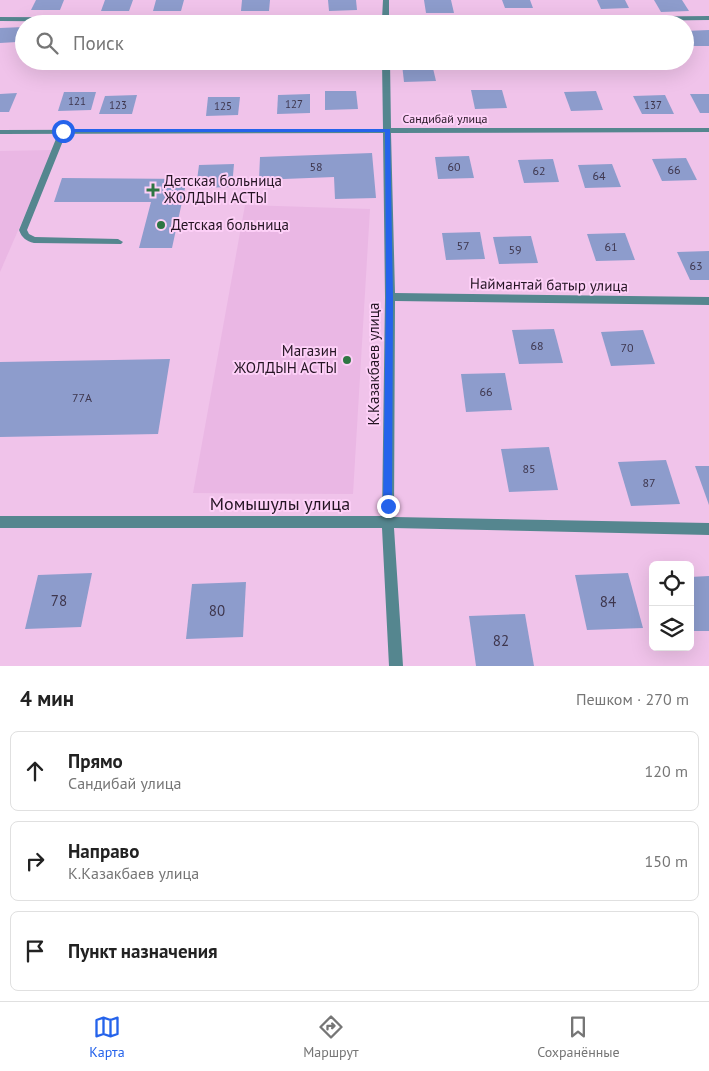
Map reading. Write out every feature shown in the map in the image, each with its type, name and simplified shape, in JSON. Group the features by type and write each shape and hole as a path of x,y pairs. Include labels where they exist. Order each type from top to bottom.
{"street":[{"path":"385,15 386,0"},
{"path":"694,18 709,18"},
{"path":"0,19 15,19"},
{"name":"К.Казакбаев улица","path":"386,70 390,297 388,522 396,666"},
{"name":"Сандибай улица","path":"0,132 709,130"},
{"path":"63,131 23,230 26,236 34,240 118,242"},
{"name":"Наймантай батыр улица","path":"390,297 709,301"},
{"name":"Момышулы улица","path":"0,522 388,522 709,529"}],"shaded area":[{"path":"53,150 0,272 0,151"},
{"path":"245,205 370,209 353,494 193,493"}],"building":[{"path":"36,0 64,0 60,10 31,10"},
{"path":"105,0 133,0 129,11 101,11"},
{"path":"156,0 184,0 181,11 153,11"},
{"path":"242,0 270,0 269,11 241,11"},
{"path":"328,0 356,0 357,10 329,11"},
{"path":"424,0 451,0 454,13 426,13"},
{"path":"502,0 530,0 533,8 505,8"},
{"path":"597,0 625,0 629,8 601,9"},
{"path":"654,0 682,0 689,11 661,12"},
{"path":"15,27 15,42 0,43 0,28"},
{"path":"709,30 709,46 694,46 694,31"},
{"path":"403,70 433,70 436,81 404,82"},
{"path":"471,90 502,90 507,108 475,109"},
{"path":"325,91 356,91 358,109 325,110"},
{"path":"596,91 603,110 571,111 564,92"},
{"path":"64,92 96,92 91,110 58,111"},
{"path":"17,93 9,112 0,112 0,94"},
{"path":"310,94 310,113 277,114 278,95"},
{"path":"690,94 709,94 709,113 700,113"},
{"path":"137,95 132,114 99,114 105,96"},
{"path":"665,95 674,114 642,114 633,96"},
{"path":"208,97 240,97 238,115 206,116"},
{"path":"372,153 376,198 335,199 334,177 259,180 260,157"},
{"path":"469,156 474,178 438,179 435,157"},
{"path":"686,158 697,180 662,181 652,159"},
{"path":"553,159 559,182 524,183 518,160"},
{"path":"234,164 232,187 196,188 199,165"},
{"path":"612,164 621,187 585,188 578,165"},
{"name":"Детская больница","path":"62,178 187,179 172,248 139,248 151,202 54,202"},
{"path":"480,232 485,259 446,260 442,233"},
{"path":"625,233 635,260 596,261 587,234"},
{"path":"531,236 538,263 499,264 493,237"},
{"path":"709,251 709,280 690,280 677,252"},
{"path":"554,329 563,363 519,364 512,330"},
{"path":"643,330 655,364 611,366 601,332"},
{"path":"170,359 158,434 0,437 0,362"},
{"path":"505,373 512,410 466,412 461,374"},
{"path":"549,447 558,490 509,492 501,449"},
{"path":"666,460 680,504 631,506 618,462"},
{"path":"695,466 709,466 709,505"},
{"path":"92,573 81,627 25,629 38,575"},
{"path":"628,573 643,628 587,630 575,575"},
{"path":"709,576 709,631 694,631 694,577"},
{"path":"246,582 243,637 186,639 192,584"},
{"path":"525,614 534,666 476,666 469,616"}],"place":[{"name":"Детская больница ЖОЛДЫН АСТЫ","path":"153,190"},
{"name":"Детская больница","path":"161,225"},
{"name":"Магазин ЖОЛДЫН АСТЫ","path":"347,360"}],"route":[{"path":"63,131 388,130 390,297 388,506"}]}
